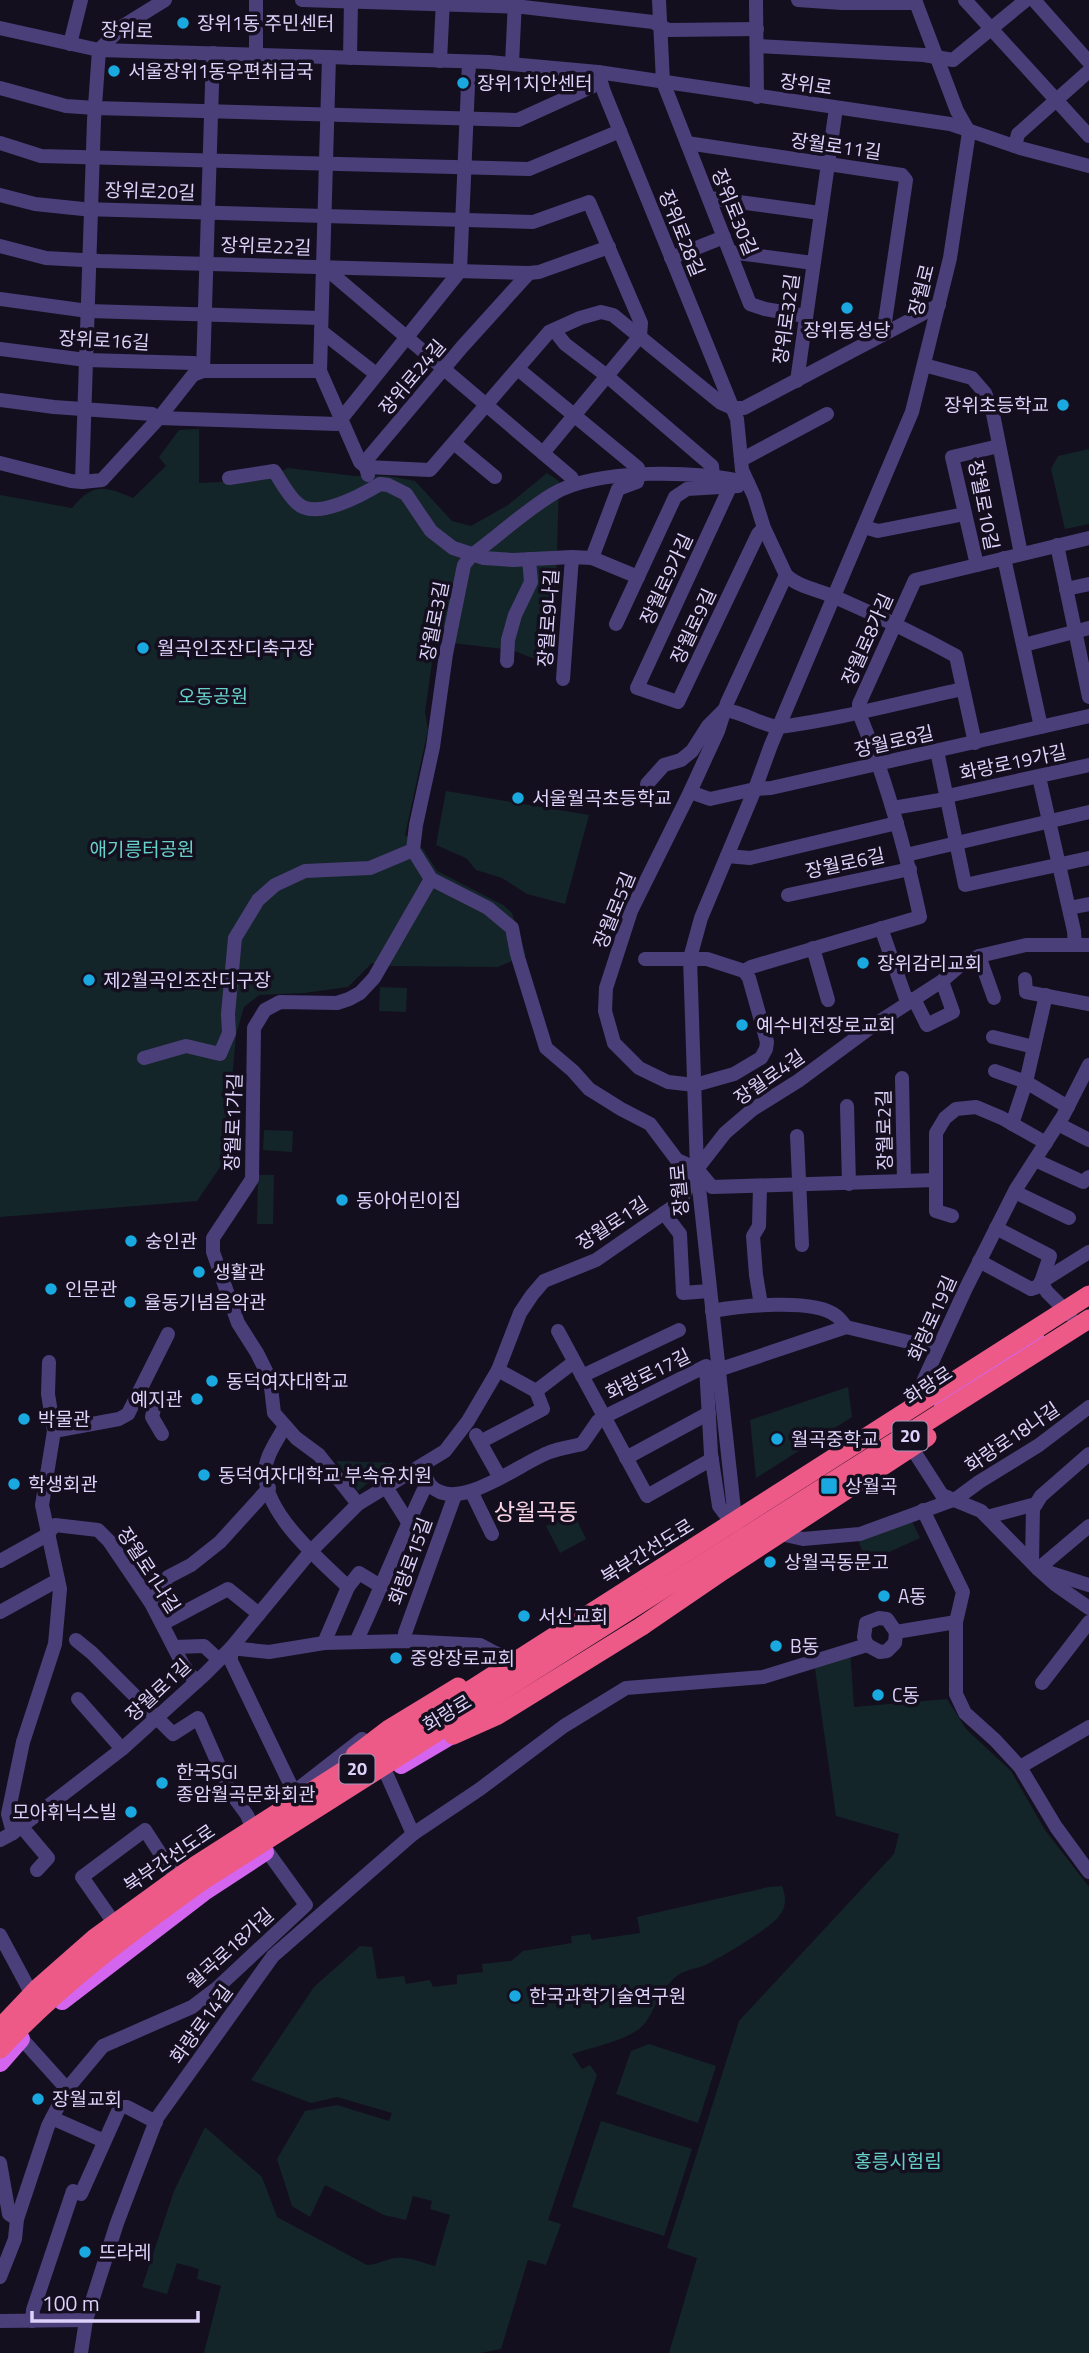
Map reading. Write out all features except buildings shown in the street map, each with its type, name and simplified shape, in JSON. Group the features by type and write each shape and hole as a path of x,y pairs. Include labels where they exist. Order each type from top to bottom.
{"highway":[{"name":"북부간선도로","path":"17,2030 37,1989 94,1938 190,1869 1089,1295"},
{"name":"북부간선도로","path":"0,2049 49,2000 124,1937 202,1881 1023,1362 1081,1318"},
{"path":"293,1804 389,1729 480,1674 751,1497 976,1357 1044,1323"},
{"path":"453,1735 498,1715 642,1626 1002,1388 1023,1362"}],"main road":[{"name":"화랑로","path":"0,2040 17,2030 63,1990 119,1930 293,1804 526,1664 736,1528 807,1497 1081,1318 1089,1306"},
{"name":"화랑로","path":"904,1433 1089,1326"},
{"name":"화랑로","path":"0,2063 17,2030 37,2003 63,1990 204,1892 386,1773 453,1735 772,1532 807,1497"},
{"name":"장월로","path":"736,1528 736,1555"},
{"path":"386,1773 385,1759 398,1743"}],"street":[{"path":"70,44 81,0"},
{"path":"99,50 123,26 165,0"},
{"path":"256,0 256,54"},
{"path":"302,0 515,3 653,22 668,30 757,29"},
{"name":"장위로30길","path":"659,0 663,82 750,304 805,316"},
{"path":"756,0 757,97"},
{"path":"798,0 854,4 916,2 957,111 969,132"},
{"path":"965,0 1089,136"},
{"path":"757,46 924,55 953,60 1026,0"},
{"path":"1034,0 1089,62"},
{"path":"350,58 351,1"},
{"path":"440,61 443,3"},
{"path":"513,64 515,3"},
{"name":"장위로","path":"0,28 99,50 469,62 598,72 950,124 1015,146 1089,166"},
{"name":"장위로20길","path":"82,482 99,50"},
{"name":"장위로22길","path":"203,371 213,53"},
{"path":"329,57 320,371 360,462 366,467 430,470 549,332 601,312 613,315 640,335 721,403 732,408 744,408 939,305"},
{"path":"0,400 85,410 152,414 159,418 337,424 460,271 469,62"},
{"path":"1015,146 1018,134 1089,71"},
{"path":"0,88 66,106 95,108 518,120 593,86 598,72"},
{"name":"장위로28길","path":"598,72 732,408"},
{"name":"장위로32길","path":"797,381 836,108"},
{"path":"210,159 529,169 620,131"},
{"name":"장월로","path":"736,1528 712,1368 715,1345 697,1169 690,957 701,918 912,412 950,258 969,132"},
{"path":"0,143 41,156 93,157"},
{"name":"장월로11길","path":"687,143 902,175 906,180 883,335"},
{"name":"장위로20길","path":"93,157 210,159"},
{"path":"709,198 820,213"},
{"path":"1,199 91,209"},
{"path":"325,215 533,222 589,202 641,323 640,335 542,453"},
{"name":"장위로20길","path":"91,209 208,212"},
{"name":"장위로22길","path":"208,212 325,215"},
{"path":"671,258 724,237"},
{"path":"0,246 46,258 206,263"},
{"path":"324,267 529,273 539,272 609,247"},
{"name":"장위로32길","path":"730,252 813,263"},
{"name":"장위로22길","path":"206,263 324,267"},
{"name":"장위로24길","path":"324,267 487,405"},
{"name":"장위로24길","path":"366,467 369,457 529,273"},
{"name":"장위로16길","path":"0,299 88,311"},
{"path":"88,311 205,314 321,324"},
{"name":"장위로24길","path":"321,324 376,374"},
{"path":"554,330 565,344 607,376 712,466 713,477"},
{"name":"장위로16길","path":"0,349 86,360 194,363 203,371"},
{"name":"장월로10길","path":"924,365 972,378 985,393 993,414 1021,554"},
{"path":"518,369 638,468 637,482 618,489 592,558"},
{"path":"0,463 82,482 102,480 193,376 203,371 320,371"},
{"path":"487,405 571,477 575,484"},
{"path":"732,408 737,419 742,470 764,528 786,575 791,581 895,624 956,656 975,743"},
{"path":"741,460 827,414"},
{"path":"454,443 495,477"},
{"name":"장월로10길","path":"977,565 952,457 999,446"},
{"path":"366,467 370,490"},
{"path":"229,478 274,471 297,504 318,509 358,498 380,484 388,485 406,494 430,531 453,548 472,555 513,560 572,557"},
{"path":"472,555 553,494 575,484 639,474 727,477 748,483"},
{"name":"장월로9가길","path":"616,624 675,497 687,489 730,488 748,483"},
{"name":"장월로9가길","path":"637,688 730,488"},
{"path":"864,527 878,531 965,514"},
{"name":"장월로9길","path":"637,688 678,702 758,534 764,528"},
{"name":"장월로8가길","path":"880,764 859,713 859,704 915,580 1089,538"},
{"path":"1057,545 1066,589 1082,630 1089,697"},
{"name":"장월로3길","path":"413,850 433,747 446,654 464,565 472,555"},
{"name":"장월로9나길","path":"563,679 572,557 592,558 638,577"},
{"path":"1004,558 1041,727"},
{"path":"507,660 508,640 515,615 531,582 529,559"},
{"name":"장월로5길","path":"695,1085 668,1082 639,1068 614,1042 605,1011 606,988 631,911 690,792 786,575"},
{"path":"1066,589 1089,584"},
{"path":"1024,645 1082,630"},
{"path":"724,710 734,711 768,726 779,727 859,713 963,689"},
{"name":"장월로5길","path":"647,783 664,765 681,760 692,751 708,726 724,710"},
{"name":"장월로8길","path":"755,789 771,788 1089,716"},
{"name":"화랑로19가길","path":"937,751 965,885 1089,858"},
{"name":"장월로6길","path":"744,971 920,917 908,862 880,764"},
{"name":"화랑로19가길","path":"893,808 1089,765"},
{"name":"장월로4길","path":"697,1169 725,1133 754,1109 942,981 962,964 979,956 1026,945 1082,945 1069,908 1039,777"},
{"path":"690,792 710,799 755,789"},
{"path":"908,862 956,842 1089,812"},
{"path":"727,856 750,858 897,823"},
{"path":"144,1058 186,1046 220,1054 229,1033 228,1014 235,938 258,900 275,885 305,871 370,868 413,850 431,879 488,908 512,928 517,954 546,1048 589,1089 650,1124 677,1160 697,1169"},
{"name":"장월로6길","path":"788,895 908,862"},
{"name":"장월로1가길","path":"285,1426 274,1413 270,1379 238,1323 213,1252 213,1238 252,1179 254,1028 265,1010 280,1002 337,1003 360,993 374,978 431,879"},
{"path":"1069,908 1089,904"},
{"path":"881,928 906,999 914,999 927,1025 953,1013 942,981"},
{"path":"813,948 828,1000"},
{"path":"979,956 995,998"},
{"path":"645,960 690,957 707,959 744,971 749,978 767,1042 766,1049 761,1058 734,1074 695,1085"},
{"path":"1025,979 1026,992 1089,1004"},
{"path":"1012,1124 1026,1082 1046,995"},
{"path":"993,1037 1034,1047"},
{"name":"화랑로19길","path":"904,1433 938,1349 979,1261 1014,1192 1058,1124 1089,1065"},
{"path":"995,1071 1026,1082 1068,1107"},
{"name":"장월로2길","path":"902,1079 904,1181"},
{"name":"장월로2길","path":"847,1106 849,1184"},
{"path":"952,1216 936,1211 936,1133 945,1118 956,1109 976,1107 1046,1143"},
{"path":"1058,1124 1089,1140"},
{"path":"797,1136 802,1245"},
{"path":"1035,1160 1086,1180"},
{"name":"장월로2길","path":"697,1169 712,1187 936,1180"},
{"name":"장월로1길","path":"11,1833 122,1749 157,1719 231,1648 311,1551 358,1504 445,1451 468,1421 498,1370 520,1313 531,1295 544,1281 596,1260 680,1202 697,1169"},
{"path":"760,1186 758,1226 753,1236 761,1305"},
{"path":"1014,1192 1069,1218"},
{"name":"장월로","path":"664,1213 680,1234 683,1293 709,1292"},
{"path":"996,1228 1050,1256 1041,1282"},
{"path":"1041,1282 1089,1252"},
{"name":"화랑로19길","path":"979,1261 1031,1289 1041,1282"},
{"path":"1041,1282 1047,1292 1081,1318"},
{"path":"712,1311 761,1305 822,1309 836,1315 846,1327"},
{"path":"712,1368 846,1327 938,1349"},
{"name":"화랑로17길","path":"582,1376 679,1330"},
{"name":"화랑로17길","path":"558,1331 646,1496 712,1459"},
{"path":"54,1431 119,1419 128,1414 169,1334"},
{"path":"37,1870 48,1858 11,1833 4,1809 55,1644 60,1589 42,1506 54,1431 48,1394 49,1362"},
{"path":"536,1391 574,1362"},
{"name":"화랑로17길","path":"604,1418 712,1368 709,1413 719,1506 736,1528"},
{"path":"480,1442 543,1409 536,1391 498,1370"},
{"path":"137,1395 155,1405 152,1417 162,1434"},
{"name":"화랑로18나길","path":"772,1532 803,1539 860,1534 956,1499 1039,1445 1089,1407"},
{"path":"626,1458 709,1413"},
{"path":"420,1467 432,1487 460,1495 500,1478 550,1451 582,1444 598,1421 604,1418"},
{"path":"468,1421 500,1478"},
{"path":"324,1643 348,1587 311,1551 274,1507 265,1475 268,1455 285,1426 319,1455 358,1504"},
{"path":"904,1433 943,1495 981,1511 1056,1585 1089,1608"},
{"path":"1035,1566 1033,1508 1041,1496 1089,1454"},
{"name":"화랑로15길","path":"356,1643 428,1481"},
{"path":"386,1487 408,1522"},
{"path":"151,1603 168,1577 191,1565 220,1542 269,1488"},
{"path":"471,1491 492,1534"},
{"name":"화랑로15길","path":"405,1642 405,1633 455,1494"},
{"path":"987,1517 1036,1504"},
{"path":"923,1510 963,1592 956,1622 956,1695 965,1713 1020,1767 1056,1827 1089,1872"},
{"name":"장월로1나길","path":"47,1535 55,1525 98,1530 109,1541 151,1603 195,1682"},
{"path":"1035,1566 1089,1526"},
{"path":"0,1560 47,1535"},
{"path":"1035,1566 1089,1585"},
{"name":"화랑로15길","path":"348,1587 359,1573 382,1587"},
{"path":"0,1612 58,1580"},
{"path":"162,1625 228,1590 259,1614"},
{"path":"878,1618 887,1619 897,1632 895,1643 887,1651 880,1652 867,1645 864,1637 866,1623 878,1618"},
{"path":"897,1632 956,1622"},
{"path":"1042,1683 1089,1622"},
{"path":"76,1640 173,1734 198,1718 231,1793 247,1815 255,1833"},
{"path":"380,1725 293,1804 231,1661 231,1648 269,1652 324,1643 480,1645 493,1653 526,1664"},
{"name":"화랑로14길","path":"81,2353 86,2320 117,2223 156,2122 274,1956 413,1834 480,1789 564,1726 626,1689 764,1677 867,1645"},
{"name":"장월로1길","path":"174,1647 204,1646 219,1660"},
{"name":"장월로1길","path":"78,1699 122,1749"},
{"path":"1020,1767 1089,1727"},
{"path":"386,1773 413,1834"},
{"path":"119,1930 82,1877 145,1830 180,1884"},
{"name":"월곡로18가길","path":"0,2277 15,2239 17,2219 52,2118 66,2089 103,2046 192,2007 224,1982 306,1905 267,1851"},
{"path":"0,1936 37,2003"},
{"path":"224,1982 263,1970"},
{"path":"17,2030 66,2089"},
{"path":"32,2321 33,2310 73,2191 81,2194 120,2107 127,2107 156,2122"},
{"path":"52,2118 104,2141"},
{"path":"0,2163 9,2214 17,2219"},
{"path":"0,2321 86,2320"}],"green space":[{"name":"오동공원","path":"199,429 199,483 264,480 288,468 355,476 388,476 415,481 452,521 471,526 508,505 547,473 559,481 554,658 535,659 512,650 435,641 425,712 428,730 405,835 423,849 437,871 503,905 512,913 526,955 498,967 392,966 372,963 348,987 259,995 244,1007 236,1035 225,1160 197,1201 0,1217 0,495 72,508 93,490 107,489 133,498 166,466 159,457 179,430"},
{"path":"1089,449 1089,524 1065,529 1051,469 1058,456"},
{"path":"446,791 589,815 565,904 527,894 502,878 476,870 466,858 436,845"},
{"path":"380,987 407,988 406,1012 379,1011"},
{"path":"264,1130 293,1131 292,1152 263,1150"},
{"path":"258,1175 274,1175 273,1224 257,1224"},
{"path":"848,1387 852,1417 756,1478 750,1420"},
{"path":"336,1461 393,1463 358,1491"},
{"path":"573,1512 586,1539 560,1553 546,1526"},
{"path":"912,1521 920,1538 867,1562 858,1540"},
{"name":"홍릉시험림","path":"850,1650 854,1707 947,1699 966,1729 1011,1771 1045,1830 1089,1887 1089,2353 669,2353 697,2258 667,2248 739,2021 894,1854 899,1834 836,1816 814,1662"},
{"path":"782,1886 785,1905 779,1916 766,1928 710,1963 678,1975 667,1986 639,2029 611,2042 572,2054 582,2069 590,2065 597,2075 548,2220 561,2224 546,2265 528,2260 501,2349 480,2353 204,2353 221,2286 197,2279 199,2269 177,2263 167,2294 142,2287 174,2191 205,2127 262,2177 277,2217 367,2265 400,2258 435,2266 450,2215 430,2209 432,2201 413,2196 406,2220 384,2215 325,2185 310,2217 292,2206 277,2159 305,2111 337,2105 389,2121 392,2113 337,2097 311,2103 251,2080 314,1987 360,1946 372,1947 377,1979 404,1976 406,1984 430,1980 433,1987 457,1984 457,1975 483,1972 482,1964 511,1961 523,1951 572,1943 571,1936 590,1934 592,1940 640,1933 637,1917"},
{"path":"649,2044 716,2066 698,2123 616,2094 631,2051"},
{"path":"601,2121 692,2149 664,2236 572,2207"}],"place":[{"name":"장위1동 주민센터","path":"183,23"},
{"name":"서울장위1동우편취급국","path":"114,71"},
{"name":"장위1치안센터","path":"463,83"},
{"name":"장위동성당","path":"847,308"},
{"name":"장위초등학교","path":"1063,405"},
{"name":"월곡인조잔디축구장","path":"143,648"},
{"name":"서울월곡초등학교","path":"518,798"},
{"name":"장위감리교회","path":"863,963"},
{"name":"제2월곡인조잔디구장","path":"89,980"},
{"name":"예수비전장로교회","path":"742,1025"},
{"name":"동아어린이집","path":"342,1200"},
{"name":"숭인관","path":"131,1241"},
{"name":"생활관","path":"199,1272"},
{"name":"인문관","path":"51,1289"},
{"name":"율동기념음악관","path":"130,1302"},
{"name":"동덕여자대학교","path":"212,1381"},
{"name":"예지관","path":"197,1399"},
{"name":"박물관","path":"24,1419"},
{"name":"월곡중학교","path":"777,1439"},
{"name":"동덕여자대학교 부속유치원","path":"204,1475"},
{"name":"학생회관","path":"14,1484"},
{"name":"상월곡","path":"829,1486"},
{"name":"상월곡동문고","path":"770,1562"},
{"name":"A동","path":"884,1596"},
{"name":"서신교회","path":"524,1616"},
{"name":"B동","path":"776,1646"},
{"name":"중앙장로교회","path":"396,1658"},
{"name":"C동","path":"878,1695"},
{"name":"한국SGI 종암월곡문화회관","path":"162,1783"},
{"name":"모아휘닉스빌","path":"131,1812"},
{"name":"한국과학기술연구원","path":"515,1996"},
{"name":"장월교회","path":"38,2099"},
{"name":"뜨라레","path":"85,2252"}],"district":[{"name":"상월곡동","path":"536,1512"}],"park label":[{"name":"애기릉터공원","path":"142,849"}]}
